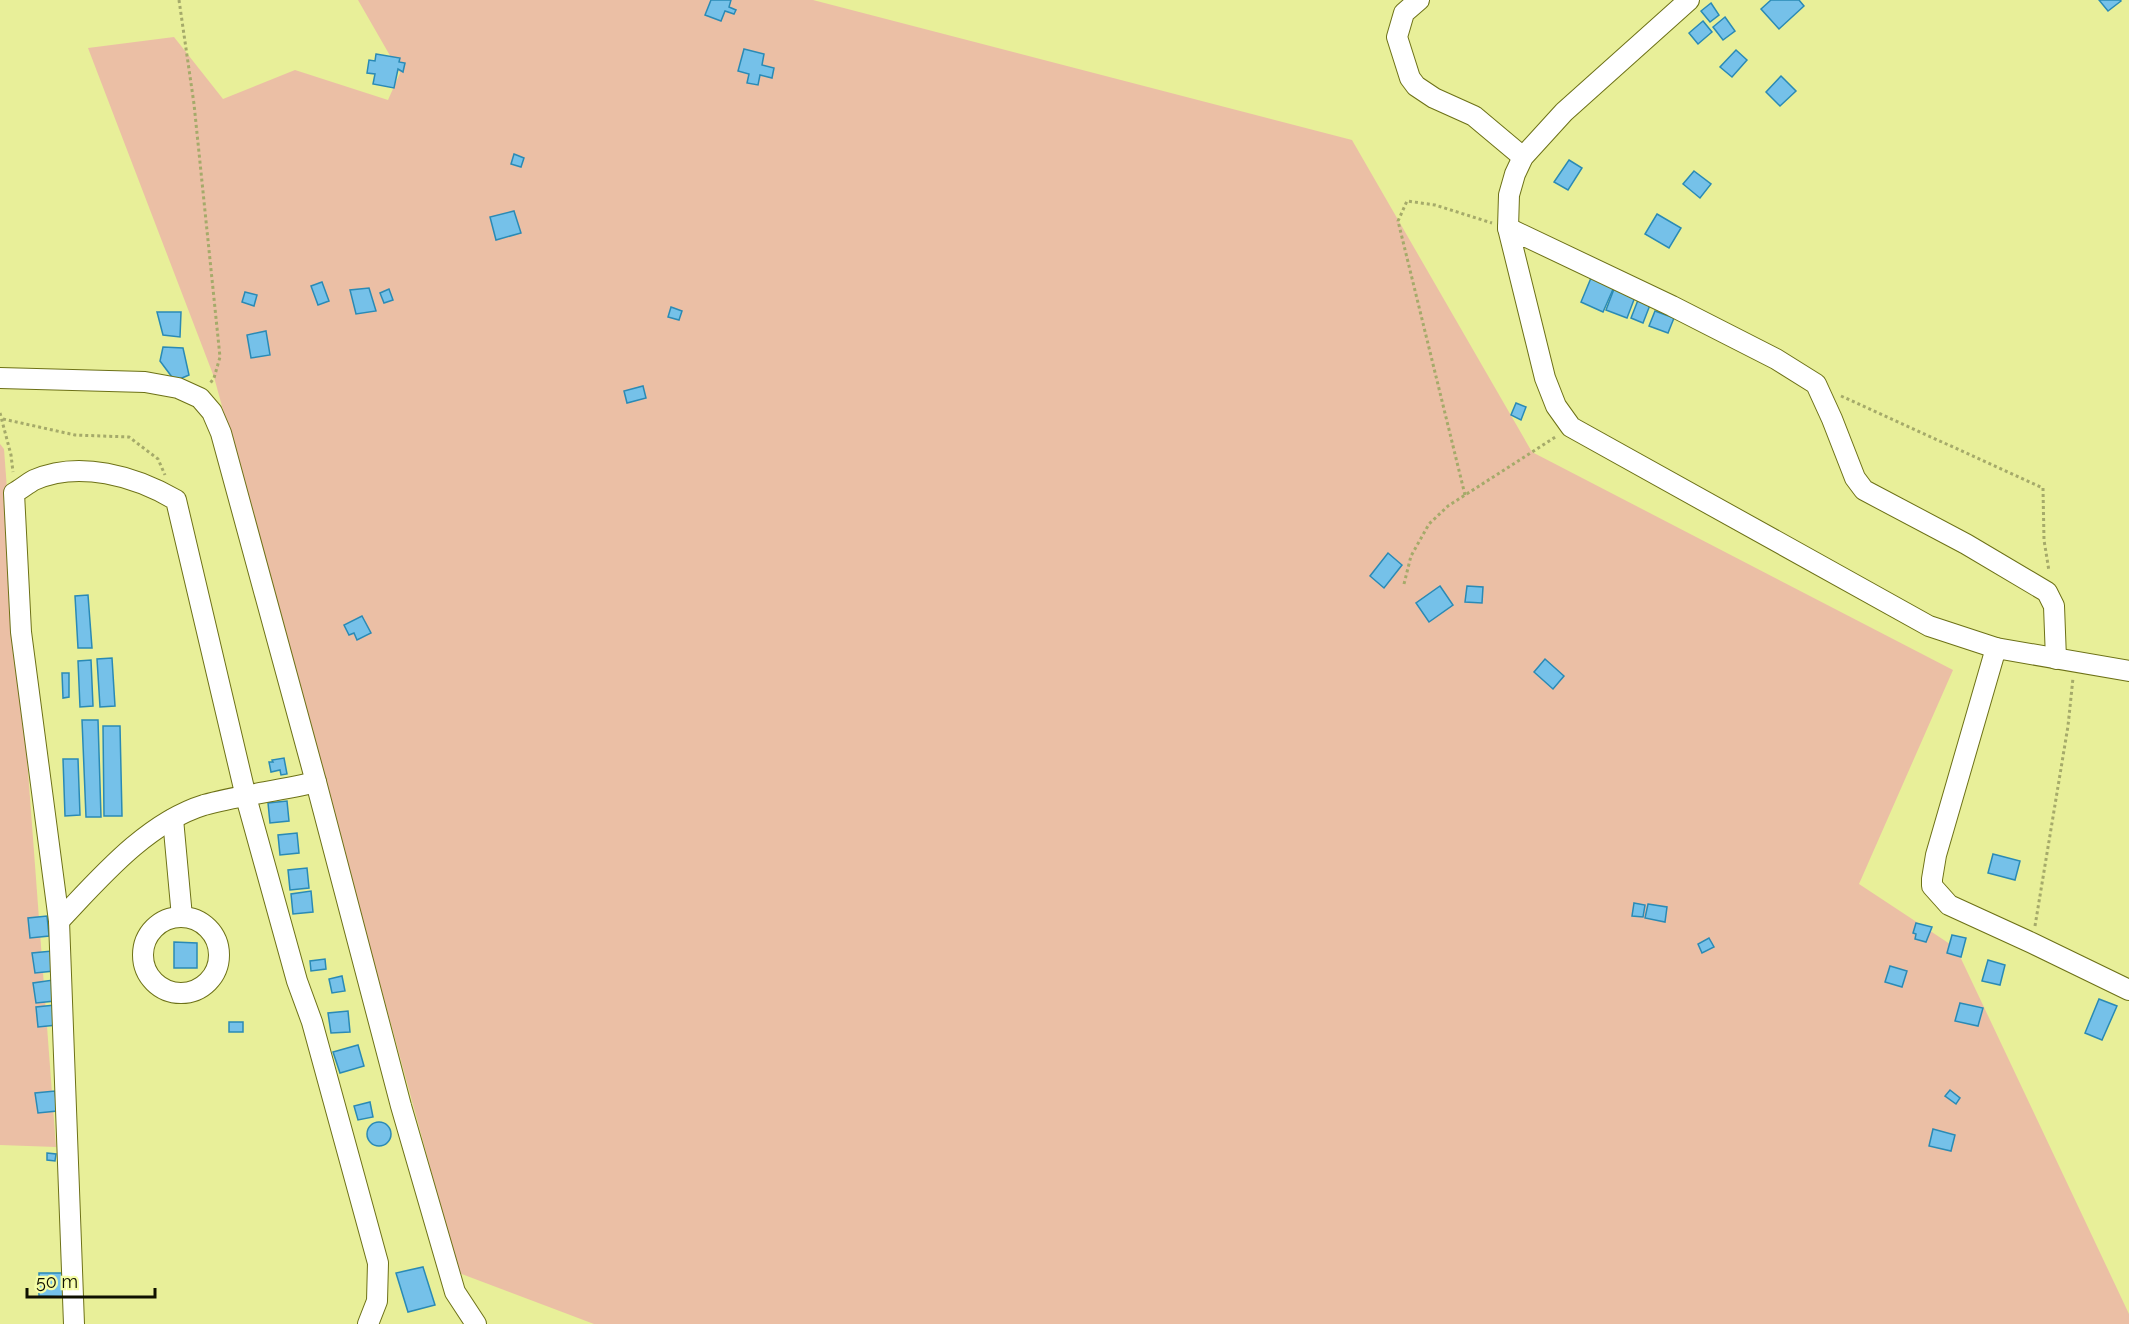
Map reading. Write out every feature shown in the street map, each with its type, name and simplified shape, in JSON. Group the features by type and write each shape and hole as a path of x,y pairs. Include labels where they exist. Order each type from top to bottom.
{"street":[{"path":"1419,0 1404,13 1397,37 1410,78 1416,86 1434,98 1474,116 1522,157"},
{"path":"1689,0 1564,112 1522,157 1515,174 1509,195 1508,228 1545,378 1556,406 1571,427 1929,626 1996,648 2129,671"},
{"path":"1508,228 1672,306 1776,359 1816,384 1855,478 1864,490 1966,544 2047,592 2054,606 2065,661"},
{"path":"0,378 145,382 177,388 200,398 212,412 221,433 401,1106 455,1292 476,1324"},
{"path":"74,1324 59,921 21,632 14,493 46,476 83,471 135,481 157,489 176,500 246,796 297,981 312,1022 378,1263 378,1301 368,1324"},
{"path":"1996,648 1936,855 1932,886 1949,905 2129,990"},
{"path":"59,921 113,864 173,819 203,806 316,782"},
{"path":"173,819 182,916"}],"path":[{"path":"179,0 194,104 220,357 214,378 200,398"},
{"path":"1465,495 1398,220 1407,201 1435,205 1508,228"},
{"path":"1816,384 2043,488 2044,540 2049,573"},
{"path":"0,412 11,455 14,493"},
{"path":"3,419 75,435 129,437 158,459 176,500"},
{"path":"1404,584 1411,556 1429,524 1448,506 1571,427"},
{"path":"2032,943 2068,726 2065,661"}],"shaded area":[{"path":"358,0 813,0 1352,140 1532,452 1953,670 1859,884 1956,948 2129,1314 2129,1324 594,1324 459,1273 214,377 88,48 174,37 223,99 295,70 388,100 400,73"},
{"path":"0,444 4,449 56,1147 0,1145"}],"building":[{"path":"711,0 731,0 729,7 736,10 734,14 725,11 721,21 705,15"},
{"path":"1771,0 1799,0 1804,6 1779,29 1761,9"},
{"path":"2099,0 2120,0 2121,1 2108,11"},
{"path":"1711,3 1719,15 1710,22 1701,11"},
{"path":"1725,17 1735,31 1723,40 1713,27"},
{"path":"1703,21 1712,32 1698,44 1689,33"},
{"path":"744,49 764,54 762,65 774,68 772,78 760,75 758,85 747,83 749,74 738,71"},
{"path":"1736,50 1747,60 1732,77 1720,67"},
{"path":"376,54 400,58 399,62 405,63 403,72 398,69 394,88 373,84 375,74 367,73 369,60 375,61"},
{"path":"1781,76 1796,91 1780,106 1766,92"},
{"path":"514,154 524,158 521,167 511,164"},
{"path":"1569,160 1582,168 1568,190 1554,182"},
{"path":"1694,171 1711,184 1700,198 1683,184"},
{"path":"514,211 521,233 496,240 490,217"},
{"path":"1657,214 1681,228 1669,248 1645,234"},
{"path":"1591,278 1614,287 1603,312 1581,302"},
{"path":"322,282 329,301 318,305 311,286"},
{"path":"369,288 376,311 356,314 350,290"},
{"path":"389,289 393,300 384,303 380,293"},
{"path":"1614,289 1635,297 1627,318 1606,310"},
{"path":"245,292 257,295 254,306 242,302"},
{"path":"1638,300 1650,305 1643,323 1631,318"},
{"path":"671,307 682,311 679,320 668,317"},
{"path":"1655,311 1674,318 1668,333 1649,326"},
{"path":"157,312 181,312 180,337 163,335"},
{"path":"266,331 270,355 251,358 247,335"},
{"path":"163,347 183,348 189,375 175,381 160,361"},
{"path":"643,386 646,398 627,403 624,391"},
{"path":"1516,403 1526,407 1521,420 1511,415"},
{"path":"1388,553 1402,565 1384,588 1370,576"},
{"path":"1440,586 1453,605 1429,622 1416,603"},
{"path":"1467,586 1483,587 1482,603 1465,602"},
{"path":"88,595 92,648 78,648 75,596"},
{"path":"362,616 371,633 357,640 354,633 349,635 344,625"},
{"path":"112,658 115,706 100,707 97,659"},
{"path":"1545,659 1564,676 1553,689 1534,672"},
{"path":"91,660 93,706 80,707 78,661"},
{"path":"62,673 69,673 69,697 63,698"},
{"path":"82,720 98,720 101,817 86,817"},
{"path":"103,726 120,726 122,816 104,816"},
{"path":"284,758 287,774 281,775 280,770 271,772 269,762"},
{"path":"63,759 78,759 80,815 65,816"},
{"path":"287,801 289,821 270,823 268,803"},
{"path":"297,833 299,853 280,855 278,835"},
{"path":"1993,854 2020,861 2015,880 1988,873"},
{"path":"307,868 309,888 290,890 288,870"},
{"path":"311,891 313,912 293,914 291,894"},
{"path":"1634,903 1645,905 1643,917 1632,916"},
{"path":"1648,904 1667,907 1665,922 1645,918"},
{"path":"47,916 49,936 30,938 28,918"},
{"path":"1916,923 1932,927 1926,942 1915,939 1916,934 1913,933"},
{"path":"1952,935 1966,938 1961,957 1947,953"},
{"path":"1709,938 1714,947 1702,953 1698,944"},
{"path":"174,942 197,943 197,968 174,968"},
{"path":"52,951 54,971 35,973 32,953"},
{"path":"325,959 326,969 311,971 310,961"},
{"path":"1988,960 2005,965 2000,985 1982,981"},
{"path":"1890,966 1907,971 1902,987 1885,982"},
{"path":"342,976 345,991 332,993 329,979"},
{"path":"53,980 55,1001 36,1003 33,983"},
{"path":"2099,999 2117,1006 2102,1040 2085,1033"},
{"path":"1960,1003 1983,1008 1978,1026 1955,1021"},
{"path":"55,1005 57,1025 38,1027 36,1007"},
{"path":"348,1011 350,1032 331,1033 328,1013"},
{"path":"229,1022 243,1022 243,1032 229,1032"},
{"path":"358,1045 364,1066 340,1073 333,1052"},
{"path":"1950,1090 1960,1098 1956,1104 1945,1096"},
{"path":"55,1091 57,1111 38,1113 35,1093"},
{"path":"370,1102 373,1117 358,1120 354,1106"},
{"path":"379,1122 384,1123 390,1129 390,1139 384,1145 379,1146 374,1145 368,1139 367,1134 368,1129 374,1123"},
{"path":"1933,1129 1955,1135 1951,1151 1929,1146"},
{"path":"47,1153 56,1154 55,1161 47,1160"},
{"path":"423,1267 435,1305 408,1312 396,1273"},
{"path":"39,1273 67,1273 66,1297 39,1296"}]}
